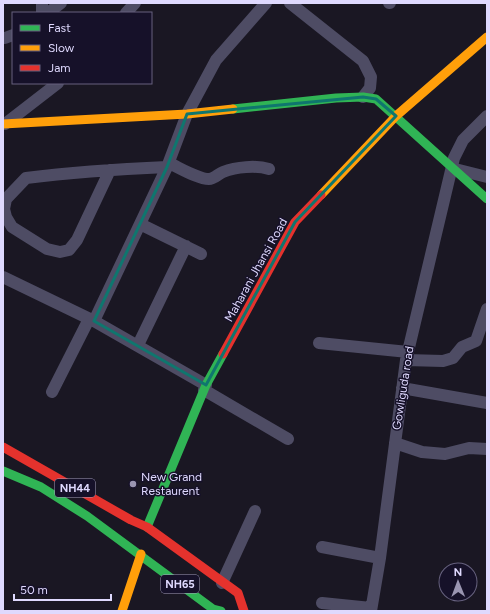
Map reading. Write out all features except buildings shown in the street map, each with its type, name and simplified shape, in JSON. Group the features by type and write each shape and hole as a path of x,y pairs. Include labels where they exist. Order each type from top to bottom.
{"main road":[{"name":"Maharani Jhansi Road","path":"147,528 205,387 295,222 396,116 487,38"},
{"path":"4,124 187,114 336,98 363,97 376,99 487,199"},
{"name":"NH44","path":"3,447 147,528 238,593 244,611"},
{"name":"NH44","path":"3,471 40,487 87,516 141,554"},
{"path":"122,611 141,554"},
{"name":"NH65","path":"141,554 216,610"}],"street":[{"path":"49,12 61,3"},
{"path":"127,12 135,3"},
{"path":"52,392 140,224 168,165 187,114 216,60 266,3"},
{"path":"290,3 364,61 371,77 370,88 363,97"},
{"path":"4,124 57,84"},
{"name":"Gowliguda road","path":"371,609 380,558 407,356 454,158 463,140 487,116"},
{"path":"110,170 77,240 69,250 60,252 47,249 12,227 6,217 4,208 6,199 26,178 60,174 168,165 203,178 211,179 222,173 243,168 263,168 269,170"},
{"path":"452,168 487,177"},
{"path":"140,224 201,254"},
{"path":"138,346 186,246"},
{"path":"3,278 91,320 138,346 288,439"},
{"path":"319,342 443,361 453,358 462,347 476,341 487,309"},
{"path":"402,388 487,404"},
{"path":"395,443 422,452 445,454 469,448 487,449"},
{"path":"222,583 255,510"},
{"path":"322,547 380,558"},
{"path":"322,603 371,609"}],"highlighted area":[{"path":"363,97 376,99 396,116 295,222 206,385 94,321 167,167 187,114"}],"traffic: fast":[{"path":"233,109 336,98 363,97 376,99 487,199"},
{"path":"147,527 206,385 223,354"},
{"path":"3,471 41,487 87,516 213,609 221,611"}],"traffic: slow":[{"path":"321,195 396,116 487,37"},
{"path":"3,124 187,114 233,109"},
{"path":"122,611 141,554"}],"traffic: jam":[{"path":"223,354 295,222 321,195"},
{"path":"3,447 131,520 147,527 238,593 244,611"}],"place":[{"name":"New Grand Restaurent","path":"133,484"}]}
